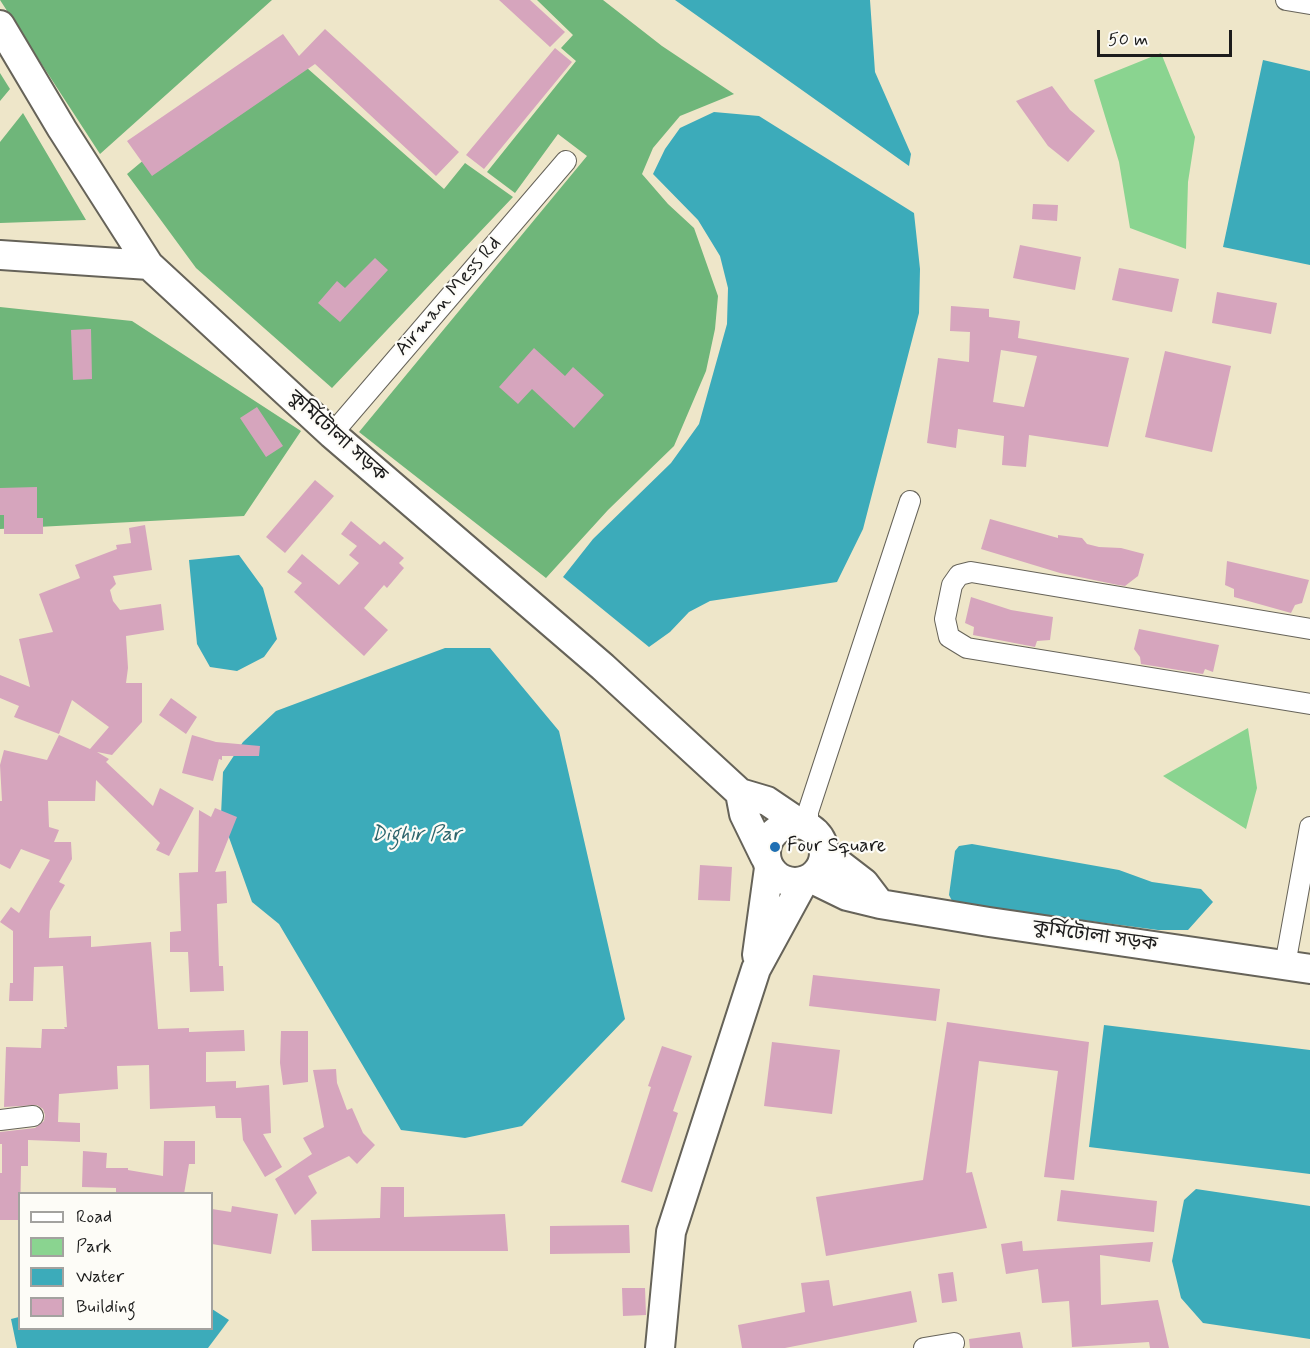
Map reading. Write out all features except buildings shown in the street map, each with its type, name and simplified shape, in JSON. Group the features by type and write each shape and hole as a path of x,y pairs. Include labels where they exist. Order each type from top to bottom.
{"street":[{"path":"1286,0 1310,4"},
{"name":"কুর্মিটোলা সড়ক","path":"0,25 62,129 149,265 332,434 603,667 740,793"},
{"name":"Airman Mess Rd","path":"332,434 566,161"},
{"path":"0,255 149,265"},
{"path":"805,825 910,501"},
{"path":"1310,629 971,572 959,575 952,585 945,619 949,637 967,648 1310,704"},
{"path":"660,1348 671,1232 756,969 807,879 820,868 825,853 818,835 805,825 767,801 740,793 744,814 776,876 786,881 807,879"},
{"path":"756,969 767,862 766,845 770,835 779,827 790,823 805,825"},
{"path":"1297,967 1310,827"},
{"path":"825,853 864,883 880,904"},
{"name":"কুর্মিটোলা সড়ক","path":"807,879 847,896 880,904 1297,967"},
{"path":"0,1120 33,1116"},
{"path":"924,1348 954,1342"}],"green space":[{"path":"0,0 272,0 100,154"},
{"path":"537,0 603,0 662,46 734,94 680,116 653,148 642,174 668,204 694,228 718,296 715,329 706,371 674,446 608,510 546,578 359,432 587,156 558,134 515,193 487,172 576,61 561,48 573,35"},
{"path":"281,45 444,189 465,163 513,197 332,388 196,268 127,174"},
{"path":"1161,53 1195,137 1188,182 1186,249 1130,228 1119,162 1094,80"},
{"path":"0,73 10,89 0,101"},
{"path":"23,113 86,220 0,223 0,142"},
{"path":"0,307 132,321 301,431 244,516 0,529"},
{"path":"1248,728 1257,788 1246,829 1163,776"}],"water":[{"path":"675,0 870,0 875,72 911,154 909,166"},
{"path":"1263,60 1310,71 1310,265 1223,247"},
{"path":"714,112 759,116 914,213 920,269 919,313 863,529 837,582 710,601 689,612 670,632 649,647 563,577 593,539 671,463 699,424 727,324 728,288 720,256 698,220 653,174 665,149 680,128"},
{"path":"239,555 263,588 277,639 264,657 237,671 210,667 197,644 189,560"},
{"name":"Dighir Par","path":"445,648 490,648 559,731 625,1019 522,1126 465,1138 401,1130 279,924 252,902 221,815 223,772 243,742 276,711"},
{"path":"972,844 1119,870 1152,882 1201,889 1213,902 1188,930 1158,930 953,903 949,895 955,851 959,846"},
{"path":"1104,1025 1310,1050 1310,1174 1089,1147"},
{"path":"1196,1189 1310,1206 1310,1339 1203,1323 1181,1298 1172,1261 1184,1200"},
{"path":"213,1310 229,1320 208,1348 17,1348 11,1319 18,1317 18,1330 213,1330"}],"place":[{"name":"Four Square","path":"775,847"}]}
